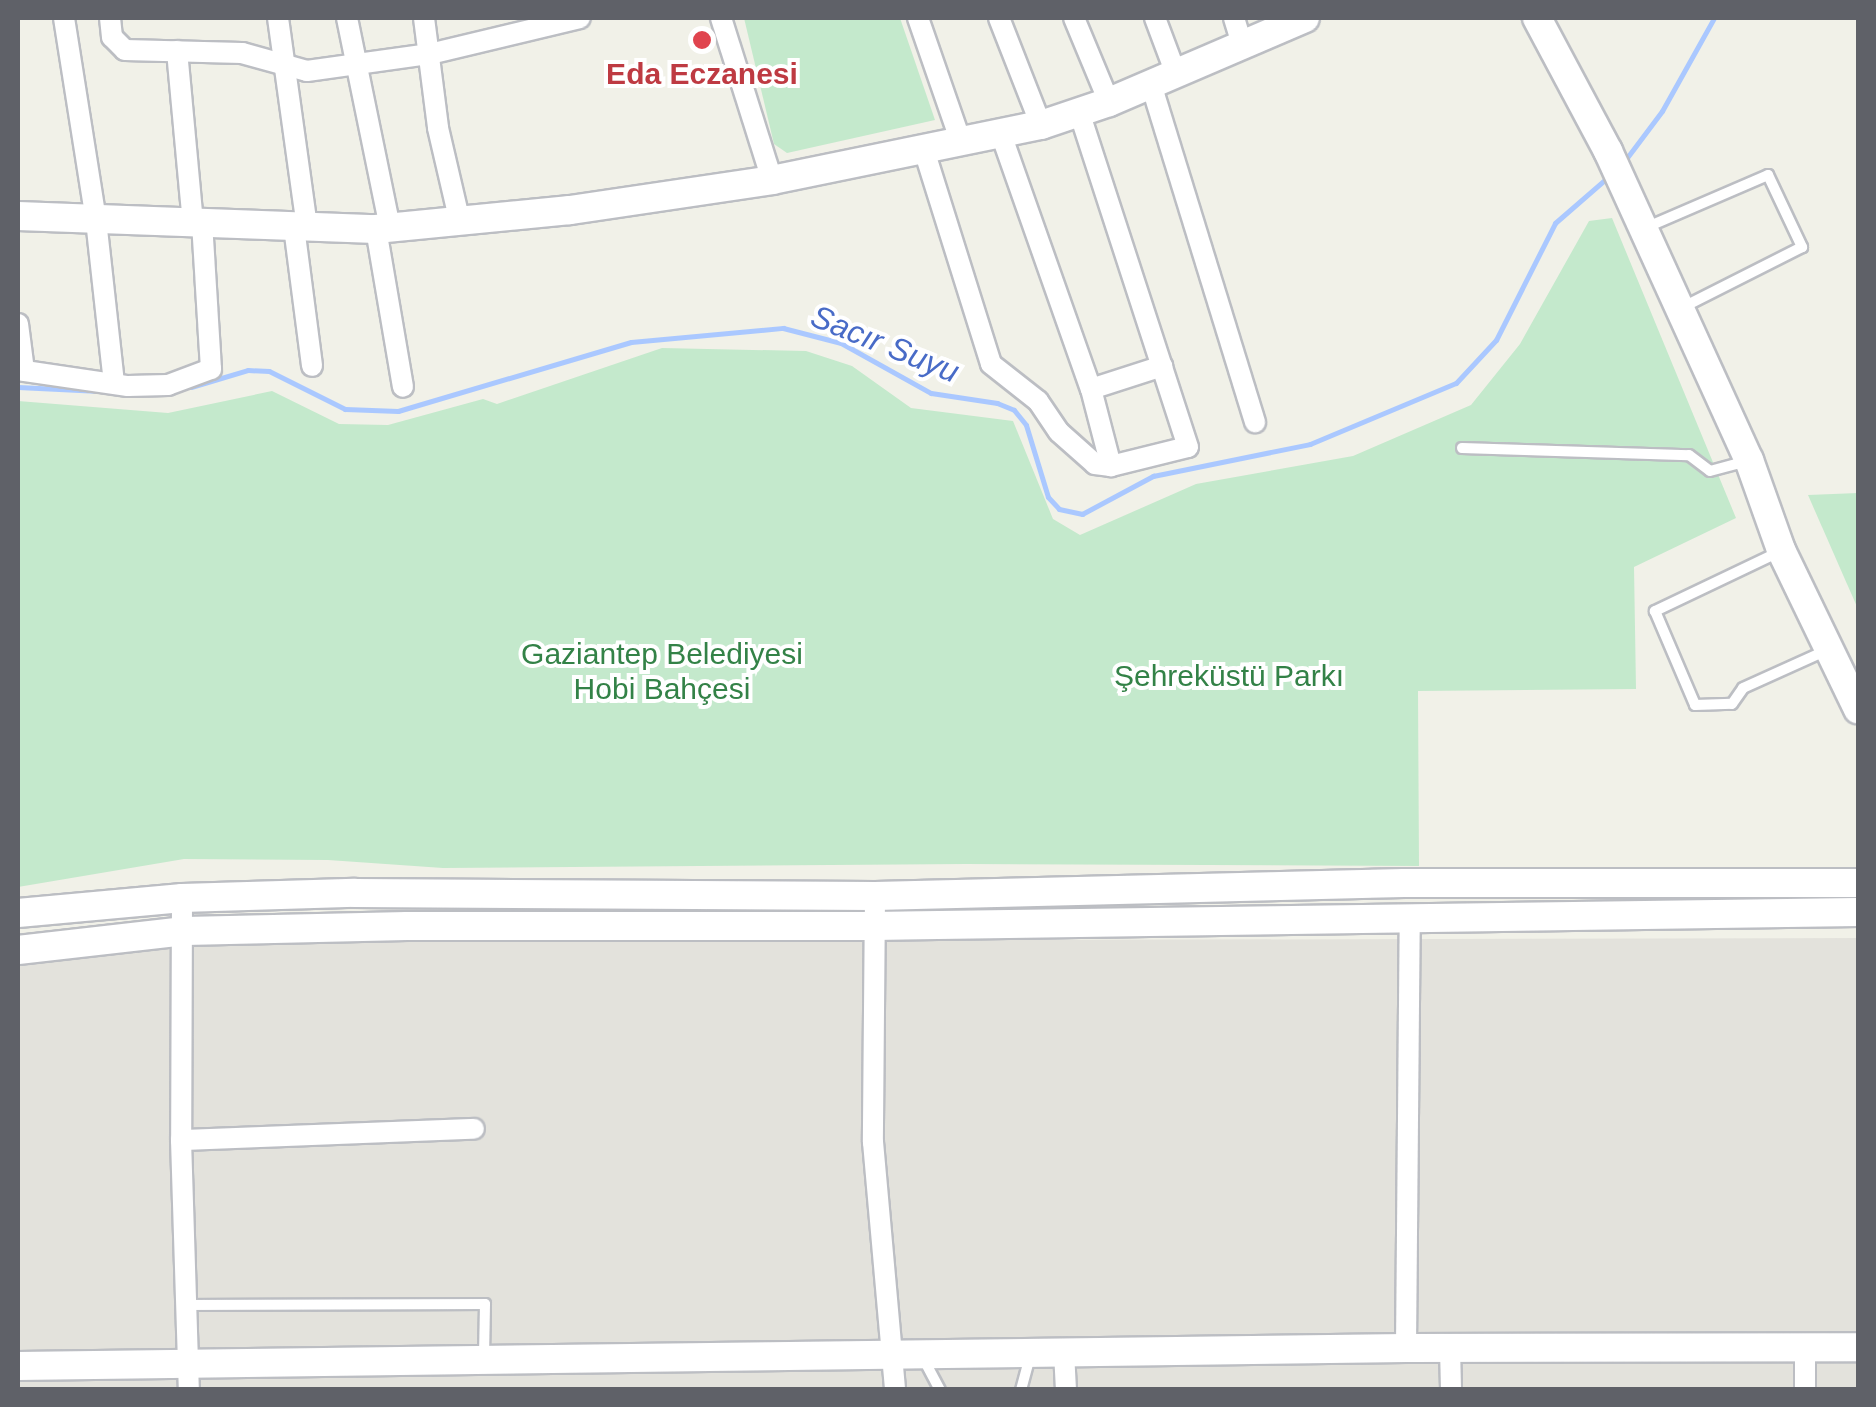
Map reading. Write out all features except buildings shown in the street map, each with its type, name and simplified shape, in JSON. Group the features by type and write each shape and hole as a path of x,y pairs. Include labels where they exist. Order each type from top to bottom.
{"street":[{"path":"64,18 96,220 114,383"},
{"path":"110,18 112,37 125,50 242,53 307,71 430,54 580,18"},
{"path":"278,18 312,366"},
{"path":"347,18 383,228 403,387"},
{"path":"424,18 438,128 459,218"},
{"path":"721,18 772,180"},
{"path":"918,18 961,142"},
{"path":"999,18 1041,125"},
{"path":"1074,18 1108,102"},
{"path":"1155,18 1164,79 1255,422"},
{"path":"1537,18 1608,151 1749,460 1782,550 1858,710"},
{"path":"18,216 383,228 570,210 772,180 1041,125 1164,79 1238,30 1295,19"},
{"path":"18,324 21,370 114,383 168,385 211,368 177,50"},
{"path":"924,150 990,364 1038,401 1073,446 1095,464 1111,466 1188,447 1079,112"},
{"path":"1002,134 1090,390 1111,466"},
{"path":"1090,390 1162,366"},
{"path":"18,913 182,898 434,892 874,896 1404,883 1858,883"},
{"path":"874,896 873,1142 907,1353 894,1390"},
{"path":"182,898 185,931 181,1140 189,1375"},
{"path":"18,950 185,931 407,926 874,926 1858,912"},
{"path":"1406,1348 1410,918"},
{"path":"181,1140 474,1129"},
{"path":"1805,1347 1806,1390"},
{"path":"18,1366 189,1375 484,1358 1858,1347"},
{"path":"1450,1348 1451,1390"},
{"path":"1064,1352 1066,1390"}],"lane":[{"path":"1642,228 1768,175 1802,248 1678,310"},
{"path":"1462,448 1689,455 1710,471 1749,460"},
{"path":"1782,550 1655,612 1695,705 1732,704 1742,688 1830,648"},
{"path":"187,1305 484,1304 484,1358"},
{"path":"1021,1390 1031,1352"},
{"path":"907,1353 940,1390"}],"shaded area":[{"path":"1858,938 1858,1389 18,1389 18,961 151,942"}],"green space":[{"path":"744,18 900,18 935,120 787,153 774,144"},
{"path":"1612,218 1736,518 1634,567 1636,689 1418,691 1419,866 443,868 328,860 184,859 18,887 18,401 168,413 272,391 339,424 388,425 483,399 497,404 662,348 806,351 852,366 911,408 1013,421 1053,519 1080,535 1196,484 1353,456 1471,405 1520,344 1589,221"},
{"path":"1858,493 1858,609 1808,495"}],"waterway":[{"name":"Sacır Suyu","path":"1623,163 1662,111 1714,18"},
{"name":"Sacır Suyu","path":"191,387 248,370 269,371 345,409 398,411 631,342 783,328 841,343 931,393 997,403 1014,410 1026,425 1048,497 1059,509 1082,514 1153,476 1310,444 1456,383 1496,340 1555,223 1608,177"},
{"name":"Sacır Suyu","path":"18,387 161,394"}],"place":[{"name":"Eda Eczanesi","path":"702,40"}],"park label":[{"name":"Gaziantep Belediyesi Hobi Bahçesi","path":"662,671"},
{"name":"Şehreküstü Parkı","path":"1229,676"}]}
